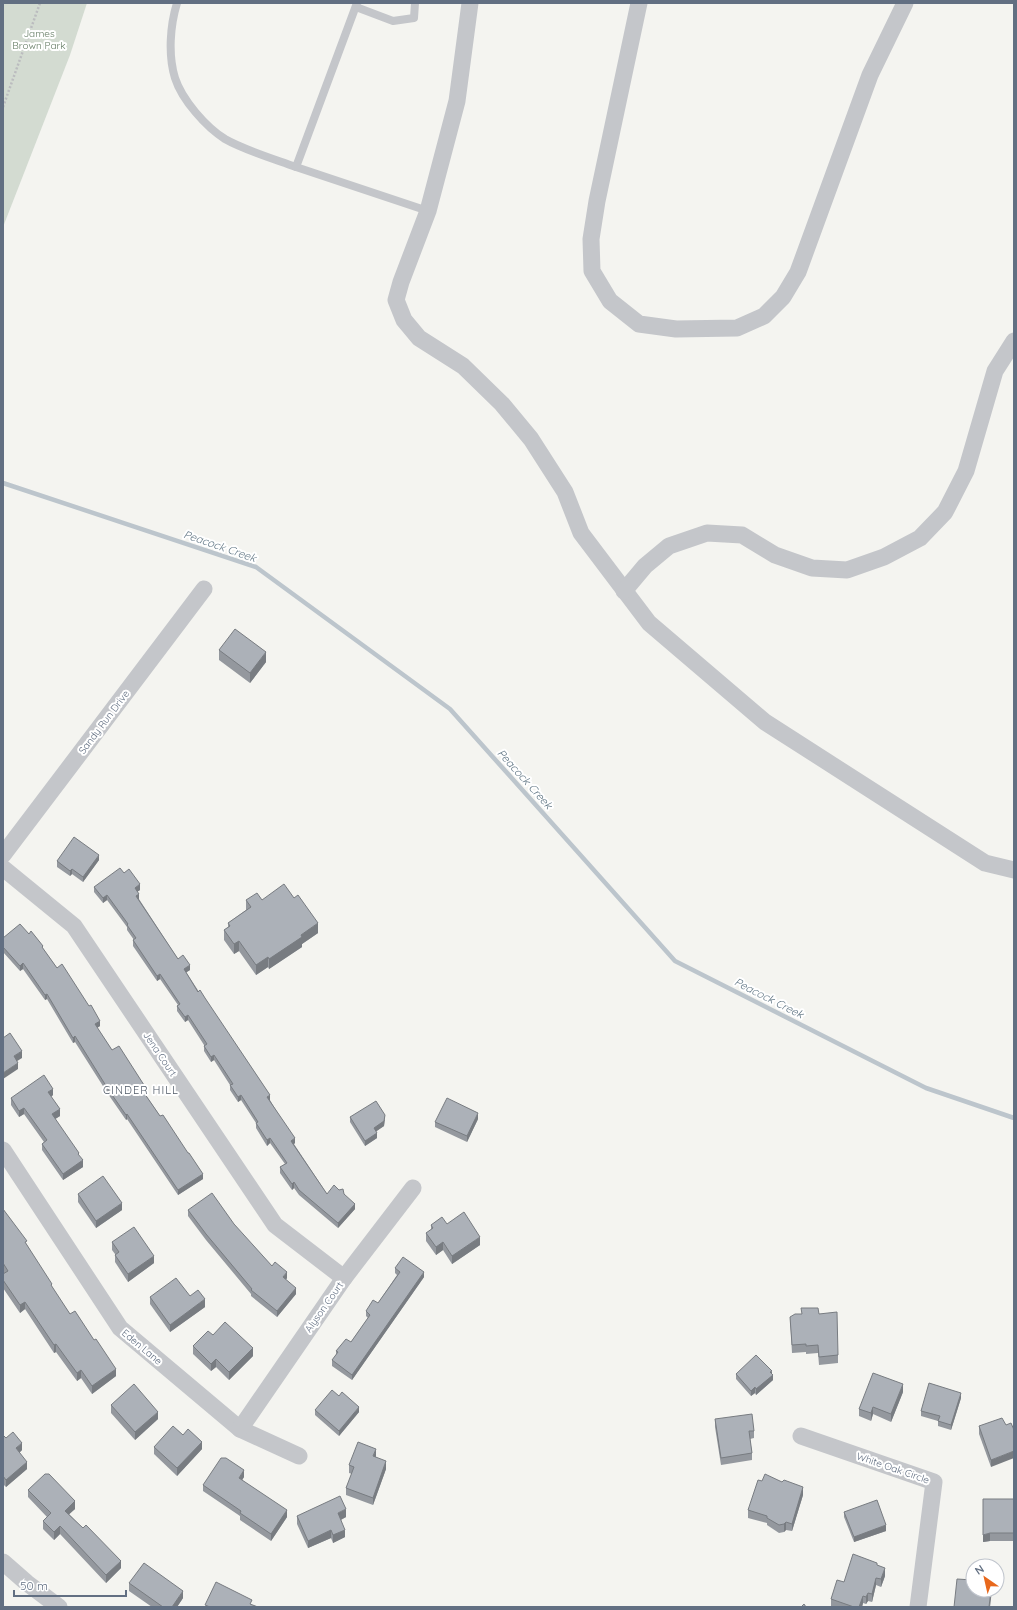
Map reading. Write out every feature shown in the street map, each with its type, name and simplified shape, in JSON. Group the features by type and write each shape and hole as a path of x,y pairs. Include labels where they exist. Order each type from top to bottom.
{"street":[{"path":"470,3 457,101 428,211 401,282 396,300 404,320 419,338 463,366 502,404 531,439 565,492 581,533 649,623 764,722 985,862 1014,870"},
{"path":"639,3 597,201 591,239 592,271 610,301 639,324 676,329 738,328 764,316 783,297 798,272 870,75 905,3"},
{"path":"624,591 645,566 669,546 707,533 742,535 775,555 812,568 847,570 884,557 920,538 945,512 966,471 995,371 1014,341"},
{"name":"Sandy Run Drive","path":"3,856 204,589"},
{"name":"Jena Court","path":"3,868 74,926 275,1225 344,1278"},
{"name":"Eden Lane","path":"3,1150 120,1328 240,1429 299,1456"},
{"name":"Alyson Court","path":"240,1429 344,1278 413,1188"},
{"name":"White Oak Circle","path":"801,1436 934,1482 918,1607"},
{"path":"3,1562 27,1583 59,1607"}],"lane":[{"path":"177,3 172,18 171,52 175,78 190,105 208,126 226,139 296,167 428,211"},
{"path":"296,167 357,5 393,21 414,18 415,3"}],"path":[{"path":"3,107 40,3"}],"green space":[{"name":"James Brown Park","path":"3,3 87,3 70,55 3,227"}],"building":[{"path":"235,629 266,652 250,673 219,650"},
{"path":"74,837 99,855 83,877 72,869 70,871 57,861"},
{"path":"120,868 124,873 129,869 140,884 135,888 139,894 136,896 178,959 183,955 190,965 184,969 198,992 200,990 270,1095 267,1097 295,1138 291,1141 327,1194 334,1185 339,1190 343,1189 344,1194 355,1204 338,1223 299,1190 294,1182 292,1184 280,1167 287,1163 270,1138 267,1140 256,1123 258,1122 241,1095 238,1097 230,1085 233,1084 214,1055 211,1057 204,1046 207,1044 188,1015 185,1017 177,1006 180,1004 160,974 157,976 133,940 136,938 127,925 128,924 107,895 103,898 94,887"},
{"path":"284,884 294,898 298,895 318,923 301,935 302,937 269,959 268,957 256,965 239,941 234,944 224,930 230,926 228,923 251,907 246,900 257,893 262,900"},
{"path":"20,924 29,934 31,931 57,968 62,964 89,1006 91,1005 100,1021 95,1024 112,1050 119,1046 144,1085 140,1087 160,1116 163,1115 203,1174 178,1190 127,1114 126,1115 108,1089 75,1036 73,1038 47,994 45,995 23,963 20,966 3,947 3,938"},
{"path":"10,1033 22,1051 14,1056 18,1063 3,1073 3,1038"},
{"path":"44,1075 53,1089 48,1092 60,1109 52,1114 83,1160 63,1174 42,1144 47,1140 24,1108 19,1111 11,1098"},
{"path":"447,1098 478,1113 467,1136 435,1122"},
{"path":"376,1101 385,1115 384,1121 374,1128 377,1133 365,1141 350,1117"},
{"path":"103,1176 122,1203 96,1221 78,1194"},
{"path":"212,1193 234,1224 272,1266 275,1262 287,1272 283,1277 296,1288 277,1311 251,1290 252,1289 188,1210"},
{"path":"3,1209 27,1241 25,1242 70,1314 75,1311 94,1340 96,1339 116,1369 92,1386 81,1370 77,1373 56,1344 54,1345 25,1302 20,1305 3,1280 3,1274 8,1271 3,1263"},
{"path":"464,1212 480,1237 452,1256 443,1242 436,1247 426,1233 433,1228 431,1225 442,1217 447,1224"},
{"path":"134,1227 154,1256 128,1274 115,1255 119,1252 112,1242"},
{"path":"403,1257 424,1272 352,1375 332,1360 338,1352 336,1351 346,1339 351,1342 370,1315 366,1311 373,1300 378,1303 400,1272 395,1268"},
{"path":"176,1278 190,1296 198,1290 205,1299 170,1325 150,1297"},
{"path":"801,1308 818,1308 819,1314 837,1312 838,1355 819,1357 818,1345 792,1345 790,1317 795,1314 802,1314"},
{"path":"225,1322 253,1348 229,1372 216,1359 211,1364 193,1346 208,1331 213,1335"},
{"path":"756,1355 772,1371 770,1372 773,1375 756,1389 755,1387 751,1391 736,1374"},
{"path":"873,1373 903,1384 891,1414 873,1407 871,1413 859,1409"},
{"path":"929,1383 961,1393 951,1425 938,1421 940,1416 921,1411"},
{"path":"134,1384 158,1412 135,1432 111,1405"},
{"path":"332,1390 339,1396 342,1392 359,1407 339,1431 315,1410"},
{"path":"752,1414 754,1431 749,1431 752,1453 721,1458 715,1419"},
{"path":"1002,1418 1006,1425 1011,1423 1014,1430 1014,1451 991,1460 979,1426"},
{"path":"173,1426 183,1435 188,1429 202,1442 177,1468 154,1447"},
{"path":"13,1432 22,1443 16,1448 27,1462 6,1480 3,1476 3,1435 6,1438"},
{"path":"358,1442 376,1449 373,1456 386,1461 373,1498 346,1488 354,1467 349,1465"},
{"path":"221,1458 226,1458 244,1470 239,1478 287,1510 271,1534 203,1485"},
{"path":"45,1474 49,1474 75,1501 65,1511 83,1528 86,1525 121,1561 106,1575 60,1526 54,1532 43,1521 51,1513 28,1490"},
{"path":"765,1474 782,1482 784,1480 803,1487 792,1524 786,1522 779,1525 767,1518 767,1516 748,1510 758,1480 762,1481"},
{"path":"340,1496 346,1509 338,1513 345,1530 333,1535 331,1530 308,1541 297,1516"},
{"path":"983,1499 1014,1499 1014,1533 990,1533 983,1535"},
{"path":"877,1500 886,1525 854,1537 844,1512"},
{"path":"853,1554 877,1563 877,1565 885,1568 881,1579 876,1578 872,1594 868,1593 866,1597 863,1596 859,1607 854,1607 831,1599 837,1580 844,1582"},
{"path":"144,1563 183,1591 172,1607 163,1607 129,1583"},
{"path":"957,1579 965,1580 965,1598 990,1598 989,1607 954,1607"},
{"path":"216,1582 252,1600 250,1604 258,1607 210,1607 205,1605"}],"waterway":[{"name":"Peacock Creek","path":"3,483 256,567 450,709 675,961 926,1088 1014,1118"}],"district":[{"name":"CINDER HILL","path":"141,1090"}]}
